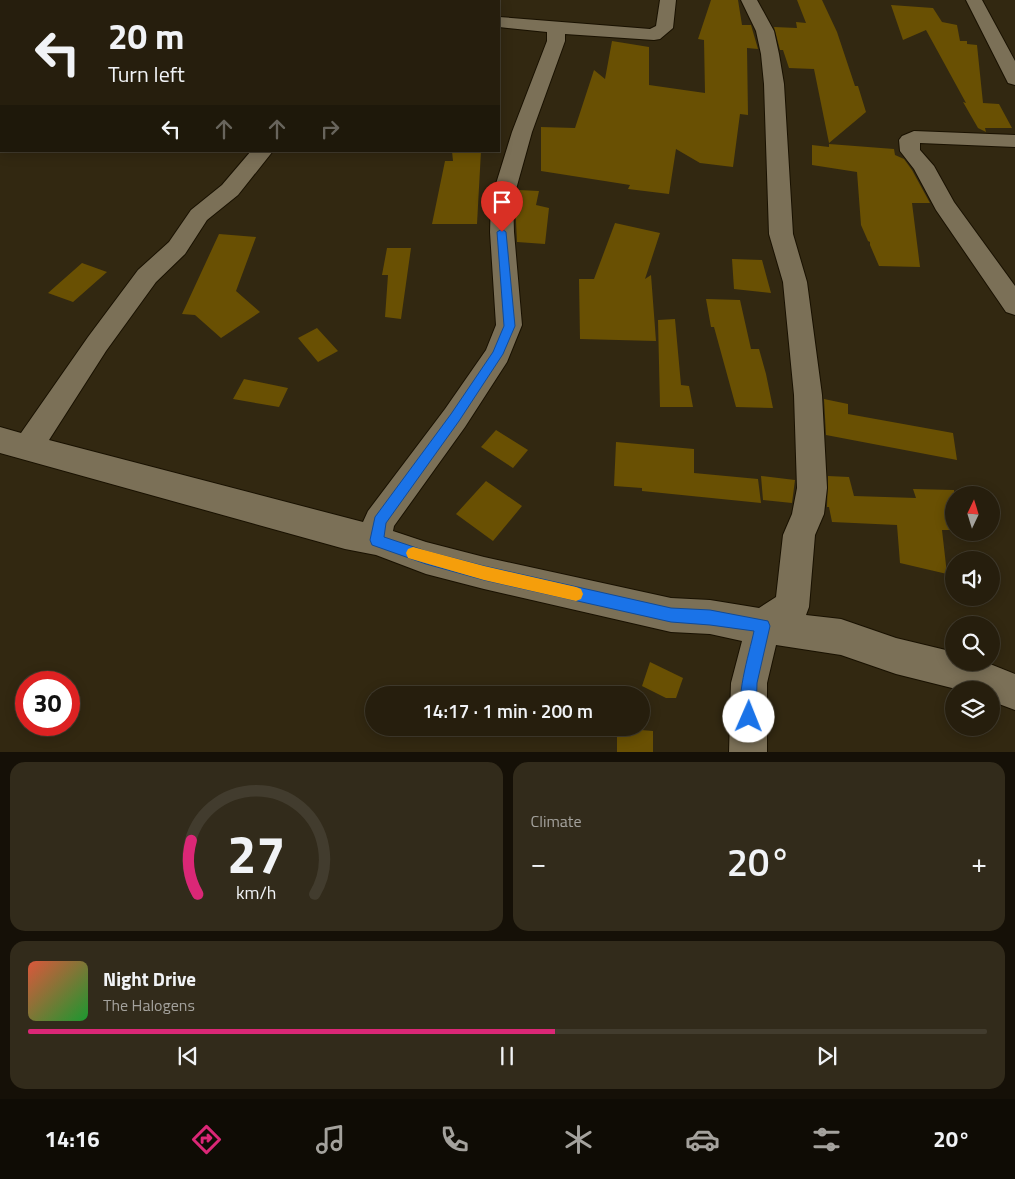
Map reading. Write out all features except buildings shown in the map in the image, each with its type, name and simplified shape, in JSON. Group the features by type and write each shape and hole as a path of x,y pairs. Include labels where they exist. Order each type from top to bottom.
{"street":[{"path":"500,22 654,35 664,28 668,0"},
{"path":"748,752 749,683 763,626 792,607 799,535 808,514 812,488 808,395 795,282 780,234 774,84 765,31 749,0"},
{"path":"974,0 1015,78"},
{"path":"376,540 380,521 455,418 498,354 510,326 505,283 502,200 522,132 556,41 556,28"},
{"path":"1015,141 914,137 909,140 910,151 923,166 944,205 1015,305"},
{"path":"262,152 230,190 200,215 177,248 147,276 97,344 14,443 345,534 376,540 426,558 484,573 671,615 710,617 841,637 896,656 964,673 1015,692"}],"slow traffic":[{"path":"413,553 484,573 576,594"}],"route":[{"path":"502,232 510,326 498,354 455,418 380,521 376,540 426,558 484,573 671,615 710,617 763,626 749,683 749,717"}]}
